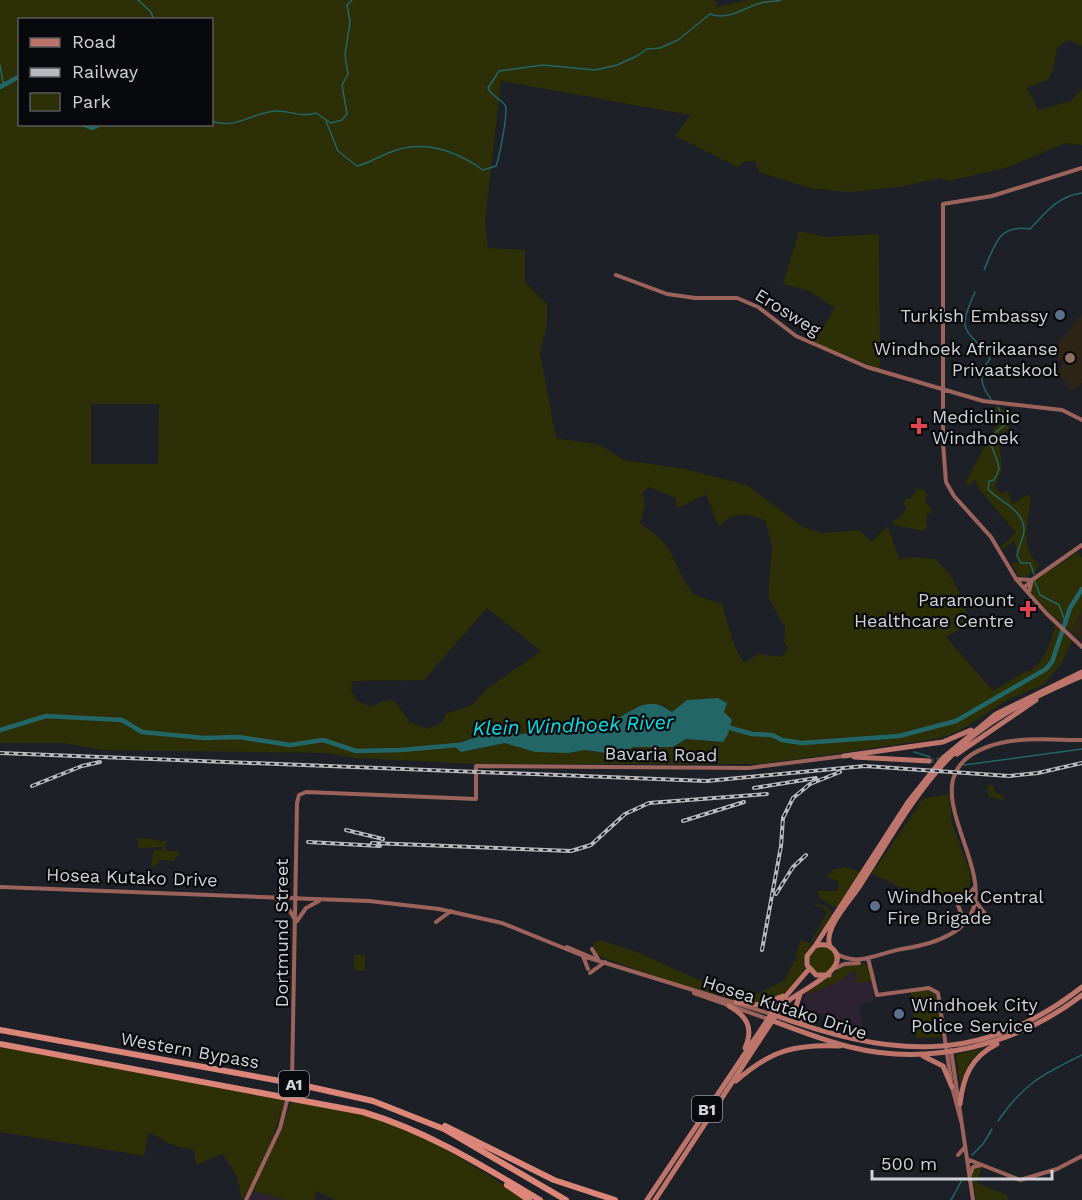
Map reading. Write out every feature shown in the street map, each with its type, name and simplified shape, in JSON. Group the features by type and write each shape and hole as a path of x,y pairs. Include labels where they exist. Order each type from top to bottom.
{"highway":[{"name":"Western Bypass","path":"0,1030 297,1084 374,1101 444,1129 567,1200"},
{"name":"Western Bypass","path":"0,1044 327,1103 387,1119 441,1143 540,1200"},
{"path":"374,1101 403,1109 456,1131 554,1180 615,1200"},
{"path":"441,1143 529,1200"}],"main road":[{"path":"844,756 943,742 978,729 1081,673"},
{"path":"829,975 820,976 809,969 807,956 863,877 924,783 943,761 978,729 1017,702 1081,673"},
{"path":"955,751 1047,692"},
{"path":"844,756 929,761"},
{"path":"771,1017 786,1001 829,975 836,968 836,953 830,947 828,938 863,877"},
{"path":"816,946 830,947"},
{"path":"771,1017 809,969"},
{"name":"Hosea Kutako Drive","path":"771,1017 880,1046 949,1048 1020,1025 1048,1011 1082,987"},
{"path":"802,990 796,999 795,1010 800,1021 809,1028"},
{"path":"736,1002 764,1005 788,993"},
{"name":"Hosea Kutako Drive","path":"771,1017 848,1047 909,1055 1014,1035 1056,1014 1082,995"},
{"path":"729,1006 745,1018 749,1029 749,1039 738,1063"},
{"name":"B1","path":"647,1200 771,1017"},
{"name":"B1","path":"655,1200 726,1093 771,1017"},
{"path":"960,1104 964,1081 971,1065 987,1049 1014,1035"},
{"name":"B1","path":"726,1093 755,1064 774,1054 803,1046 848,1047"},
{"path":"909,1055 938,1061 946,1070 952,1087"}],"street":[{"path":"1082,168 992,196 943,204 943,468 946,482 954,496 991,537 1016,579 1082,647"},
{"name":"Erosweg","path":"616,275 667,294 743,300 759,306 793,334 816,347 867,367 1000,405 1062,410 1082,420"},
{"path":"1024,588 1082,544"},
{"path":"1016,579 1032,580"},
{"path":"1029,594 1032,580"},
{"path":"951,935 971,911 975,887 975,878 954,815 953,787 959,769 969,758 985,748 1009,741 1082,740"},
{"name":"Bavaria Road","path":"303,792 476,799 476,766 749,768 844,756"},
{"name":"Dortmund Street","path":"246,1200 280,1128 292,1076 297,803 303,792"},
{"path":"836,968 844,964 928,944 951,935 968,919 975,901 975,878"},
{"name":"Hosea Kutako Drive","path":"0,886 390,902 451,911 502,923 583,955 729,1006 771,1017"},
{"path":"949,901 964,900 975,887"},
{"name":"Hosea Kutako Drive","path":"264,897 331,900"},
{"path":"273,898 287,906 296,924"},
{"path":"296,924 306,908 320,900"},
{"path":"968,919 986,915 975,901"},
{"path":"958,905 962,914 962,924"},
{"path":"436,922 451,911"},
{"path":"596,959 591,949 583,955 589,971 606,962"},
{"path":"836,953 854,961 870,958"},
{"path":"870,958 877,995 932,989 939,995 960,1104 973,1200"},
{"name":"Hosea Kutako Drive","path":"682,988 736,1002 771,1017"},
{"path":"949,1048 952,1087 962,1121"},
{"path":"958,1155 965,1148"},
{"path":"965,1148 975,1162"},
{"path":"967,1159 1020,1180 1057,1169 1082,1156"},
{"path":"969,1177 973,1167 981,1165"}],"shaded area":[{"name":"Windhoek Afrikaanse Privaatskool","path":"1082,314 1082,383 1071,391 1058,372 1063,364 1052,352"},
{"path":"1082,609 1082,642 1072,632"},
{"path":"856,970 873,981 874,1001 860,1005 863,1028 807,1011 803,1005 804,995 838,981"},
{"path":"253,1191 285,1200 248,1200"}],"green space":[{"path":"0,0 715,0 718,7 747,0 1082,0 1082,46 1068,40 1057,48 1049,79 1027,88 1038,110 1071,101 1082,89 1082,145 1066,143 1005,168 949,181 940,178 899,187 848,192 810,188 759,172 755,161 746,161 738,167 675,136 690,115 501,81 485,221 488,248 525,250 525,282 547,304 547,324 540,353 556,438 600,445 624,460 685,469 747,485 803,527 822,533 860,530 871,542 887,526 900,560 911,557 935,559 949,573 968,608 965,610 971,623 946,637 993,691 1028,670 1030,672 1035,667 1047,651 1055,625 1072,641 1061,664 1043,685 1009,699 959,731 940,738 761,764 476,764 356,758 325,753 103,750 64,743 0,743","holes":["91,404 159,404 158,464 91,464","649,487 674,497 678,508 706,494 719,527 729,518 740,515 765,520 772,545 768,596 785,628 784,642 788,648 782,657 758,654 745,663 733,642 722,604 694,595 683,579 671,553 658,536 640,523 645,505 642,493","487,608 541,651 487,689 472,705 445,714 443,722 429,729 411,723 393,700 383,701 371,707 357,701 351,689 353,681 424,680","718,698 724,712 722,742 686,739 673,747 633,747 624,753 614,754 586,750 568,753 505,743 462,752 460,742 486,734 511,731 520,734 604,724 616,720 637,707 664,705 672,712 687,701"]},
{"path":"799,231 825,237 879,234 880,369 813,343 835,308 807,290 783,284"},
{"path":"995,407 1009,411 1011,423 999,437 1002,470 995,485 1000,494 1008,491 1012,504 1028,494 1031,498 1026,538 1030,553 1039,567 1026,577 1019,576 1011,564 1018,562 1015,543 1003,549 1001,546 1016,533 980,490 975,480 968,486 965,483 997,424"},
{"path":"917,488 925,490 927,499 924,501 932,510 927,515 926,524 928,526 923,531 894,525 892,521 900,518 907,508 903,504 906,498 911,499"},
{"path":"1078,552 1082,558 1082,609 1072,632 1045,609 1030,590 1034,581"},
{"path":"987,784 994,786 995,792 1004,796 1003,800 989,797"},
{"path":"949,794 952,823 970,872 971,880 967,893 957,898 948,898 930,892 908,891 872,873 923,799"},
{"path":"137,838 161,840 157,843 167,840 166,851 177,851 179,855 175,857 175,861 161,860 154,867 151,866 154,850 161,850 162,847 139,848"},
{"path":"845,867 861,872 838,907 834,907 819,897 818,891 836,891 839,886 837,881 826,876 833,870"},
{"path":"815,903 828,908 832,914 809,948 804,963 805,971 783,995 764,1003 750,1003 670,982 596,955 593,943 600,940 637,952 699,980 753,996 785,980 794,961 799,960 795,957 801,940 810,943 827,913 823,908 814,905"},
{"path":"822,947 831,951 835,960 831,969 822,973 813,969 809,960 813,951"},
{"path":"354,955 365,955 365,971 354,970"},
{"path":"864,963 870,967 873,981 857,983 855,970 834,984 804,995 842,967"},
{"path":"929,990 937,996 942,1034 941,1037 916,1038 911,992"},
{"path":"0,1047 284,1099 260,1168 241,1200 236,1175 222,1154 196,1165 194,1150 169,1144 149,1132 144,1156 0,1132"},
{"path":"982,1048 969,1063 960,1084 956,1055"},
{"path":"292,1101 361,1114 401,1128 457,1156 525,1200 335,1200 317,1191 314,1200 285,1200 253,1191"},
{"path":"982,1167 977,1183 1006,1195 1008,1200 976,1200 972,1173 973,1168"}],"water":[{"path":"718,698 727,703 724,712 732,720 723,742 686,739 673,747 633,747 624,753 614,754 585,750 568,753 535,752 505,743 461,752 453,745 494,731 520,734 604,724 646,704 662,706 672,712 687,700"}],"waterway":[{"path":"138,0 151,12 153,18"},
{"path":"213,121 229,124 275,111 304,115 316,113 331,123 342,120 347,114 342,85 348,74 345,55 350,22 347,5 352,0"},
{"path":"326,121 338,151 357,166 403,148 427,147 462,157 483,170 496,166 506,116 505,105 488,88 499,71 543,65 595,70 617,65 647,49 660,48 678,40 710,14 730,15 761,3 781,0"},
{"path":"0,65 3,83"},
{"path":"0,87 18,77"},
{"path":"87,126 92,128 96,126"},
{"path":"984,270 995,245 1004,233 1019,228 1030,229 1059,201 1082,193"},
{"path":"975,292 965,325 970,336 990,359 986,364 982,379 991,399"},
{"path":"998,407 1006,424 996,432 990,442 999,470 994,480 989,481 988,489 1019,515 1024,531 1017,556 1021,563 1030,563 1034,574"},
{"path":"1035,582 1040,595 1059,605 1065,621"},
{"name":"Klein Windhoek River","path":"727,727 802,743 899,736 956,721 1046,669 1052,662 1070,608 1082,589"},
{"name":"Klein Windhoek River","path":"0,730 46,716 122,720 142,732 204,738 239,737 290,745 323,740 356,751 458,745"},
{"path":"964,765 1082,749"},
{"path":"914,752 930,757"},
{"path":"998,1121 1016,1098 1035,1081 1082,1055"},
{"path":"972,1155 983,1144 992,1129"},
{"path":"951,1200 963,1178"}],"tunnel":[{"path":"929,761 945,759"}],"railway":[{"path":"0,753 707,781 865,766 1009,776 1038,773 1082,763"},
{"path":"32,786 82,766 100,762"},
{"path":"762,950 781,846 783,818 793,798 810,784 840,772"},
{"path":"754,788 816,778"},
{"path":"372,843 571,851 591,845 625,814 649,803 767,794"},
{"path":"683,821 744,802"},
{"path":"346,830 383,839"},
{"path":"308,842 380,846"},
{"path":"776,894 793,867 806,855"}],"place":[{"name":"Turkish Embassy","path":"1060,315"},
{"name":"Windhoek Afrikaanse Privaatskool","path":"1070,358"},
{"name":"Mediclinic Windhoek","path":"919,426"},
{"name":"Paramount Healthcare Centre","path":"1028,609"},
{"name":"Windhoek Central Fire Brigade","path":"875,906"},
{"name":"Windhoek City Police Service","path":"899,1014"}]}
